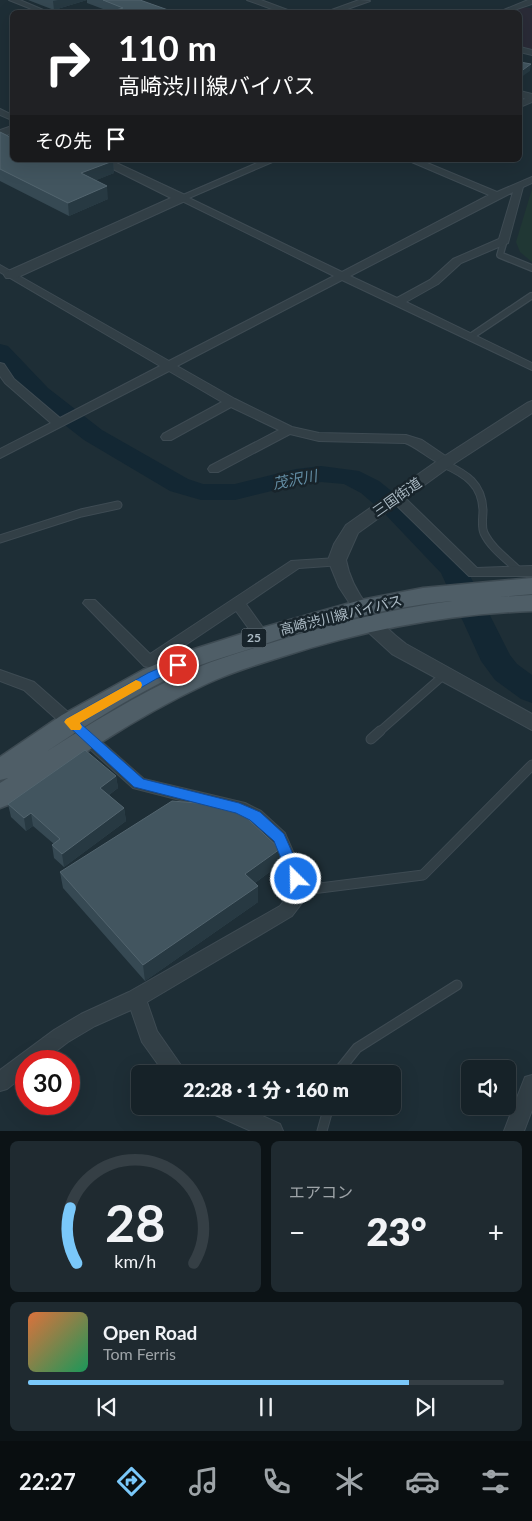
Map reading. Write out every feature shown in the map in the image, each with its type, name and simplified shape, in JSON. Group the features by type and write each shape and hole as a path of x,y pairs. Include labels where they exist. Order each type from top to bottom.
{"main road":[{"name":"高崎渋川線バイパス","path":"79,730 152,676 191,659 262,636 366,616 399,617 469,599 527,576"},
{"name":"高崎渋川線バイパス","path":"469,599 532,602"},
{"name":"高崎渋川線バイパス","path":"79,730 161,696 195,679 312,638 366,616"},
{"name":"25","path":"0,770 79,730"},
{"name":"25","path":"0,797 79,730"}],"street":[{"path":"13,0 39,10"},
{"path":"252,0 282,10"},
{"path":"336,10 364,0"},
{"path":"510,0 532,7"},
{"path":"508,10 532,1"},
{"path":"105,162 532,367"},
{"path":"4,274 267,162"},
{"path":"417,162 498,195"},
{"path":"0,454 498,195 532,180"},
{"path":"398,302 434,282 457,261 504,241 519,186"},
{"path":"4,274 231,402 288,430 319,437 406,439 418,443 445,463"},
{"path":"0,366 9,381 59,423"},
{"path":"167,437 231,402"},
{"name":"三国街道","path":"337,562 343,543 352,529 445,463 532,406"},
{"path":"214,469 288,430"},
{"path":"396,497 474,573 527,576"},
{"path":"90,603 149,662 296,564 337,562 343,580 366,616 381,635 399,649 532,723"},
{"path":"238,602 262,636"},
{"path":"0,674 28,686 139,784 239,808 255,816 279,838 296,879 296,899 286,910 136,998 88,1020 61,1036 43,1050"},
{"path":"136,998 148,1036 171,1065"},
{"path":"0,1082 15,1071"},
{"path":"514,1131 532,1084"},
{"path":"238,1115 273,1131"}],"lane":[{"path":"504,241 500,255 532,268"},
{"path":"470,337 531,296"},
{"path":"445,463 464,474 478,486 482,494 482,530 493,545 527,576"},
{"path":"0,539 82,513 118,505"},
{"path":"371,740 445,674"},
{"path":"296,890 423,874 532,765"},
{"path":"343,1065 357,1048 457,985"},
{"path":"322,1131 327,1115"}],"shaded area":[{"path":"522,7 532,8 532,51 522,48 522,10 513,10"}],"green space":[{"path":"532,189 532,262 520,252 516,242"}],"building":[{"path":"103,0 140,0 168,10 116,10 123,8"},
{"path":"522,62 531,64 522,71"},
{"path":"0,132 10,137 10,162 110,162 81,173 107,186 68,203 0,169"},
{"path":"85,750 116,776 100,788 124,808 62,854 52,845 60,839 31,813 24,818 8,804"},
{"path":"172,801 234,806 280,849 245,874 258,886 143,965 60,872"}],"waterway":[{"name":"茂沢川","path":"0,351 39,393 93,435 179,485 201,492 235,492 296,477 321,474 350,477 370,487 394,507 453,569 497,661 506,672 532,691"}],"slow traffic":[{"path":"76,727 71,722 136,685"}],"route":[{"path":"178,665 152,676 71,722 139,784 239,808 255,816 279,838 296,879"}]}
